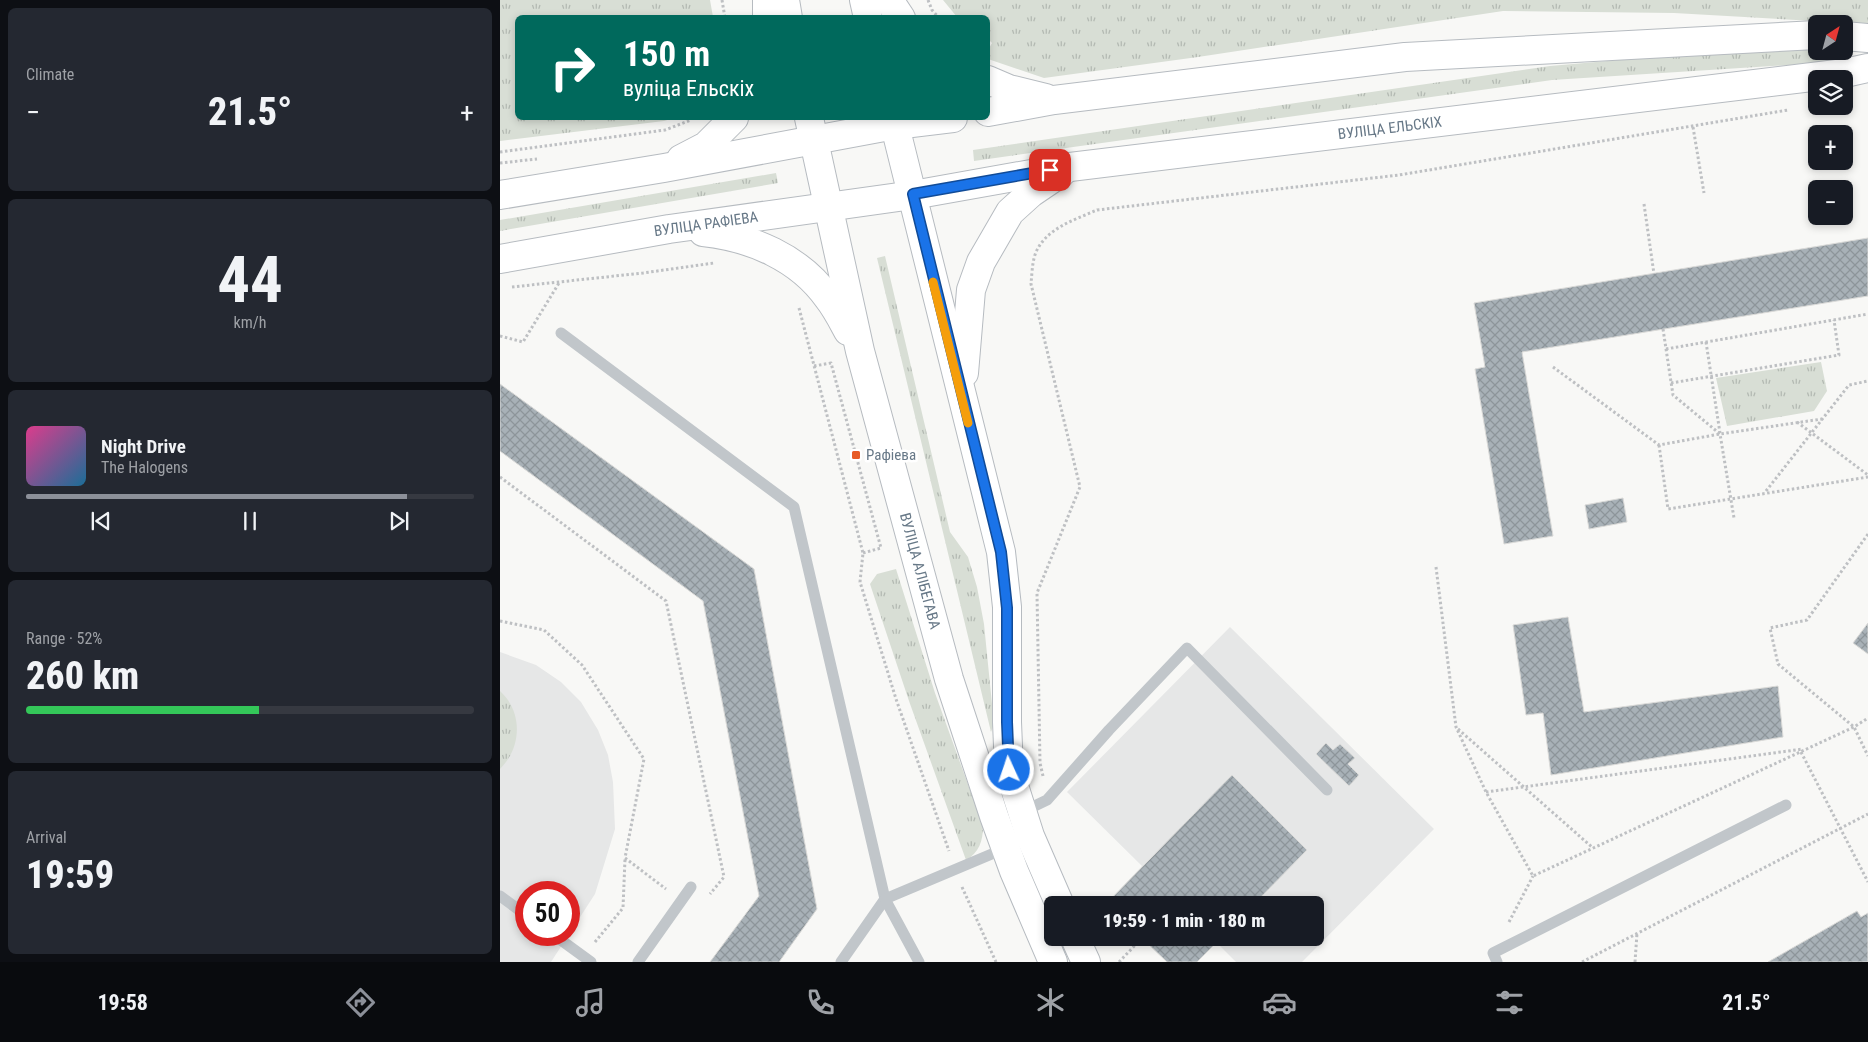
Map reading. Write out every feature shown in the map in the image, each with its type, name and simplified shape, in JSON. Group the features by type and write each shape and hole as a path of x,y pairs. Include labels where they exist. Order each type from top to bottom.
{"main road":[{"path":"767,0 767,15"},
{"path":"784,0 787,15"},
{"path":"864,0 867,15"},
{"path":"888,0 899,15"},
{"path":"990,112 1054,100 1405,57 1808,35"},
{"path":"1853,37 1868,38"},
{"name":"ВУЛІЦА ЕЛЬСКІХ","path":"913,194 1070,167 1845,73 1868,68"},
{"path":"990,81 1009,89 1054,100"},
{"path":"664,168 706,146 732,120"},
{"path":"500,195 664,168 811,129 914,120"},
{"name":"ВУЛІЦА АЛІБЕГАВА","path":"894,121 1001,552 1007,608 1009,770 1019,836 1053,962"},
{"name":"ВУЛІЦА АЛІБЕГАВА","path":"811,129 860,351 949,679 971,750 1055,896"},
{"path":"962,399 971,290 980,262 1010,212 1031,193 1070,167"},
{"name":"ВУЛІЦА РАФІЕВА","path":"500,258 668,229 913,194"},
{"path":"668,229 712,233 738,238 760,245 780,255 795,265 827,296 860,351"},
{"path":"1079,946 1086,962"}],"lane":[{"path":"561,333 794,507 885,899 920,962"},
{"path":"841,962 885,899 956,870 1019,836 1047,800 1109,730 1187,648 1327,790"},
{"path":"1495,958 1786,805"},
{"path":"638,962 691,887"},
{"path":"500,896 515,907"},
{"path":"570,946 588,959"}],"path":[{"path":"722,0 724,15"},
{"path":"928,0 936,15"},
{"path":"1047,800 1040,763 1037,593 1080,488 1030,284 1036,253 1045,237 1060,226 1097,210 1399,175 1797,108"},
{"path":"500,152 665,130 691,120"},
{"path":"1693,127 1704,193"},
{"path":"1644,204 1654,274"},
{"path":"510,287 720,263"},
{"path":"500,336 523,342 560,282"},
{"path":"795,301 799,307 862,553 860,582 900,709 956,870 996,962"},
{"path":"1666,349 1868,314"},
{"path":"1671,383 1839,355 1834,320"},
{"path":"1663,329 1672,395 1720,434"},
{"path":"1706,342 1734,518"},
{"path":"814,366 831,363 881,548 862,553"},
{"path":"1553,367 1659,445 1668,509 1868,476"},
{"path":"1765,492 1848,385 1868,381"},
{"path":"1659,445 1822,419"},
{"path":"1797,422 1868,476"},
{"path":"500,477 666,601 724,877 696,912 625,858"},
{"path":"1868,534 1807,620 1770,628 1778,664 1854,727 1868,756"},
{"path":"1436,567 1456,727 1486,792 1533,876"},
{"path":"500,621 544,630 582,665 644,759 625,858 623,908 588,959"},
{"path":"1495,958 1533,876 1801,752 1854,727 1868,718"},
{"path":"1456,727 1593,848"},
{"path":"1486,792 1809,748"},
{"path":"1801,752 1868,882"},
{"path":"1582,962 1868,814"},
{"path":"1636,962 1637,934"},
{"path":"1119,962 1134,946"}],"shaded area":[{"path":"1230,627 1434,829 1324,940 1324,896 1114,896 1142,866 1067,792"},
{"path":"500,652 536,665 561,682 581,702 598,730 608,755 613,782 615,829 595,894 580,917 580,881 515,881 515,946 561,946 551,962 500,962"},
{"path":"1150,946 1212,946 1197,962 1167,962"},
{"path":"1220,946 1318,946 1302,962 1236,962"}],"green space":[{"path":"500,0 710,0 713,15 515,15 515,120 667,120 500,141"},
{"path":"943,0 1868,0 1868,24 1853,23 1853,15 1808,15 1808,21 1674,13 1503,11 1044,78 990,60 990,46 992,43 990,41 990,15 955,15"},
{"path":"1808,44 1808,60 1838,60 1836,62 1552,80 974,161 973,150 1550,66"},
{"path":"776,173 778,183 500,231 500,220"},
{"path":"885,256 950,532 968,557 977,587 984,624 994,724 991,732 877,258"},
{"path":"1821,362 1827,391 1814,411 1727,426 1716,378"},
{"path":"896,569 935,693 983,826 982,837 977,850 966,860 909,701 870,584 877,574"},
{"path":"500,691 508,699 513,709 517,730 513,750 500,769"}],"building":[{"path":"1868,238 1868,296 1522,352 1553,536 1504,544 1475,369 1485,367 1474,303"},
{"path":"500,384 754,569 817,909 779,962 710,962 759,896 703,601 500,451"},
{"path":"1623,498 1627,522 1589,529 1585,505"},
{"path":"1568,617 1584,712 1778,686 1783,737 1551,775 1543,713 1526,715 1513,625"},
{"path":"1868,623 1868,654 1853,643"},
{"path":"1326,743 1333,750 1340,744 1355,758 1348,764 1359,775 1349,786 1316,754"},
{"path":"1232,775 1307,850 1262,896 1114,896"},
{"path":"1857,911 1861,917 1868,913 1868,962 1768,962"},
{"path":"1150,946 1213,946 1197,962 1167,962"}],"slow traffic":[{"path":"933,282 968,423"}],"place":[{"name":"Рафіева","path":"856,455"}],"route":[{"path":"1009,770 1007,608 1001,552 913,194 1050,170"}]}
